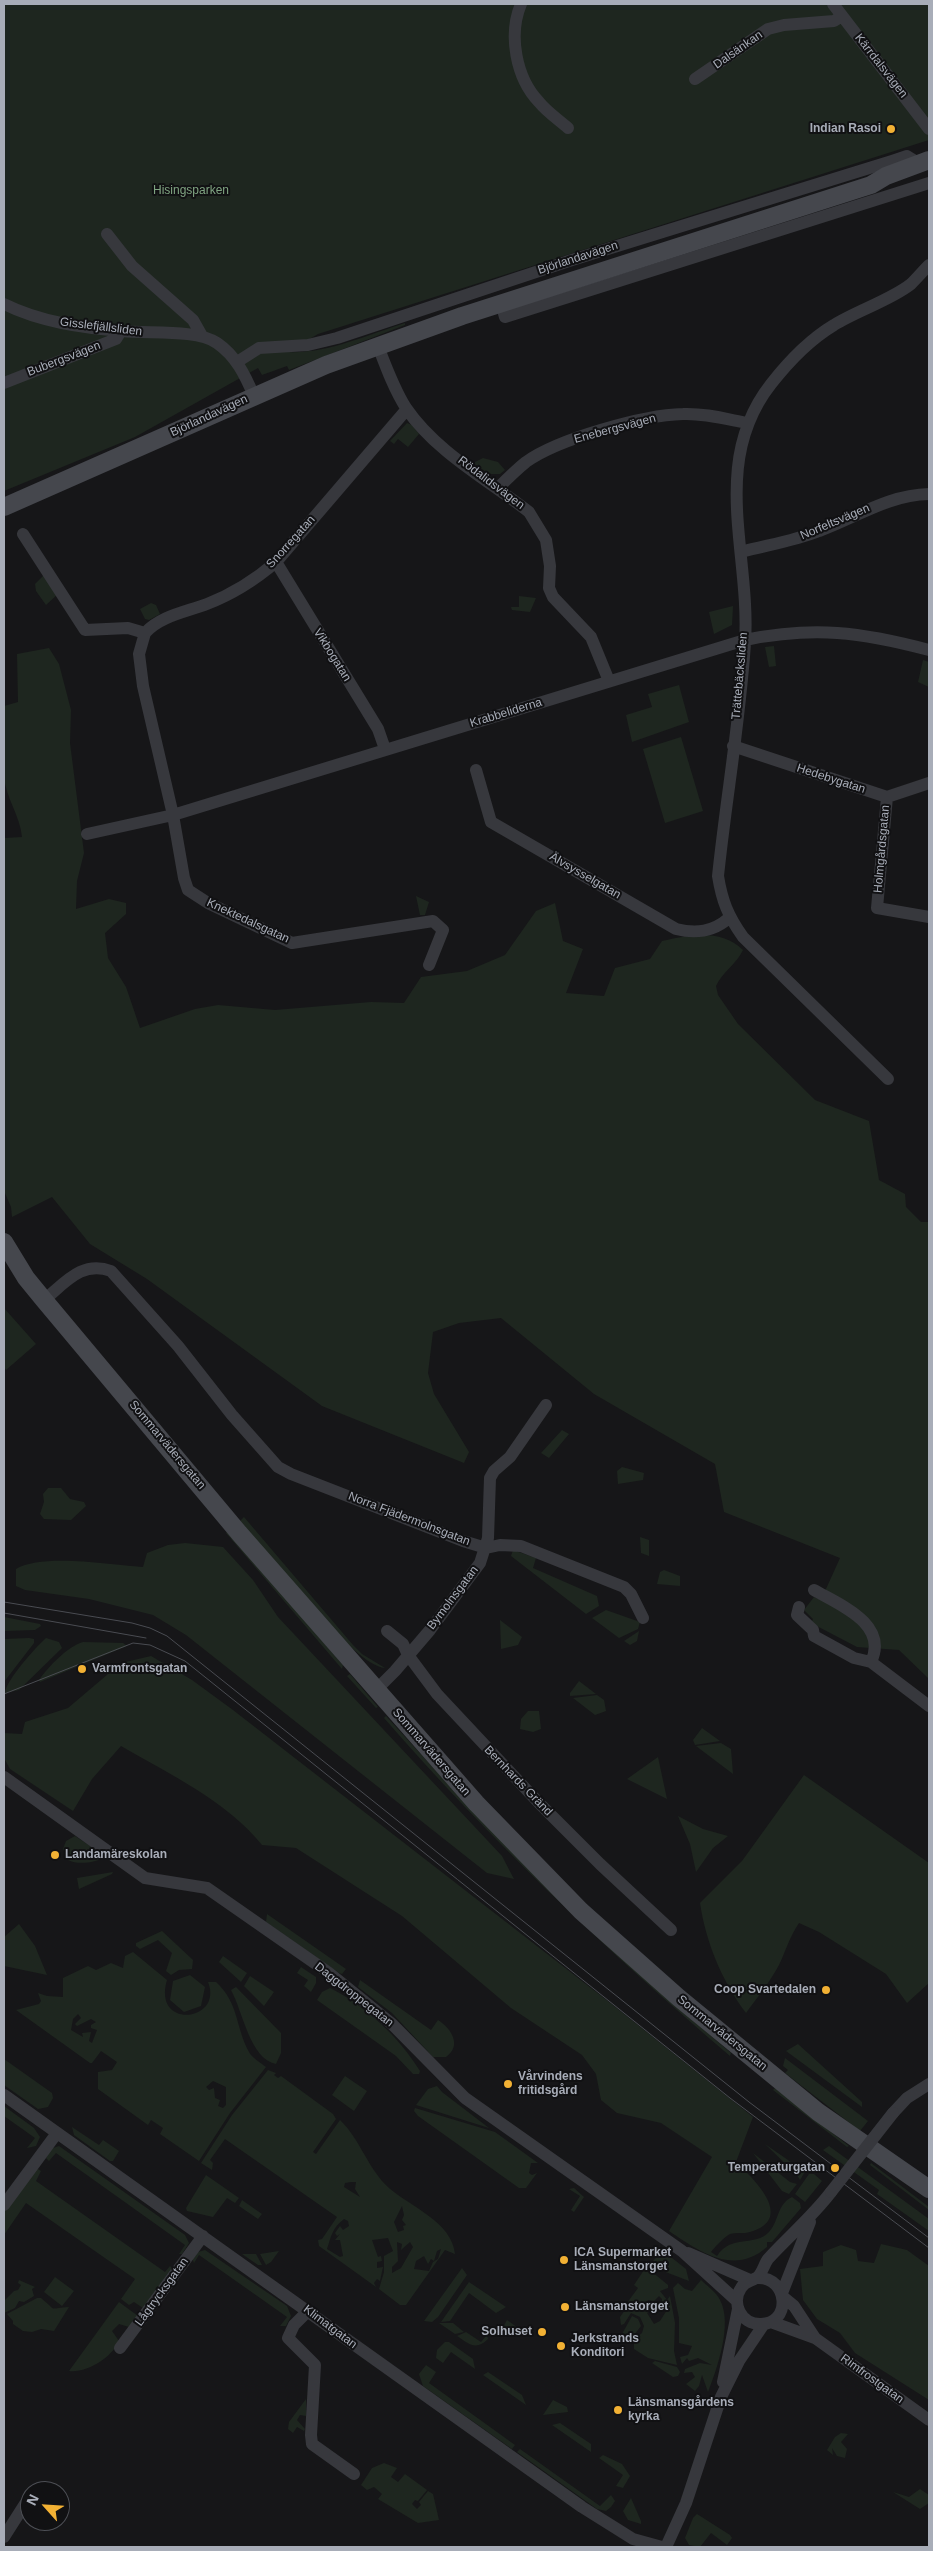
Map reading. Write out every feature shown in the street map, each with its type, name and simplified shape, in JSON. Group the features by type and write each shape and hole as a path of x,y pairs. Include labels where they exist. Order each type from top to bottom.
{"street":[{"path":"522,4 518,11 514,43 527,87 539,103 568,128"},
{"name":"Kärrdalsvägen","path":"833,4 929,129"},
{"name":"Dalsänkan","path":"695,79 768,29 784,25 834,21 842,16"},
{"name":"Björlandavägen","path":"238,362 258,348 308,345 337,338 572,260 908,156 926,165"},
{"name":"Björlandavägen","path":"4,507 326,364 501,303 871,185 886,176 926,165"},
{"path":"501,303 505,316 929,184"},
{"name":"Gisslefjällsliden","path":"107,234 132,266 193,320 202,336"},
{"name":"Trättebäcksliden","path":"888,1079 742,937 729,918 718,876 745,640 735,488 741,442 747,423 769,386 793,358 812,339 835,324 909,285 929,265"},
{"name":"Gisslefjällsliden","path":"4,304 41,318 121,331 202,336 216,342 238,362 254,396"},
{"name":"Bubergsvägen","path":"4,383 116,339 121,331"},
{"name":"Rödalidsvägen","path":"378,346 391,379 407,409 442,446 529,512 541,528 549,552 549,588 553,597 591,637 609,681"},
{"name":"Snorregatan","path":"145,633 156,623 208,604 250,583 276,562 407,409"},
{"name":"Enebergsvägen","path":"498,488 527,461 577,437 635,421 685,414 716,416 747,423"},
{"name":"Norfeltsvägen","path":"740,552 803,537 850,518 881,502 929,494"},
{"path":"23,534 81,632 128,628 145,633 140,646 139,665 173,815"},
{"name":"Vikbogatan","path":"276,562 378,729 385,749"},
{"name":"Krabbeliderna","path":"87,834 173,815 745,640 778,634 831,631 878,636 929,650"},
{"name":"Hedebygatan","path":"733,746 887,797"},
{"name":"Älvsysselgatan","path":"476,770 491,822 676,929 701,932 713,929 729,918"},
{"path":"887,797 929,783"},
{"name":"Holmgårdsgatan","path":"887,797 877,908 929,917"},
{"name":"Knektedalsgatan","path":"173,815 184,878 188,890 208,903 292,943 433,921 443,930 429,965"},
{"name":"Sommarvädersgatan","path":"4,1242 26,1278 239,1533 476,1803 608,1937 679,1998 818,2112 929,2189"},
{"name":"Norra Fjädermolnsgatan","path":"44,1300 84,1268 96,1266 111,1271 178,1346 224,1404 276,1464 291,1474 486,1548 500,1545 521,1546 624,1587 631,1594 643,1618"},
{"name":"Bymolnsgatan","path":"408,1655 480,1562 486,1548 490,1478 494,1471 510,1457 546,1405"},
{"path":"814,1590 868,1625 875,1646 871,1662"},
{"path":"799,1607 798,1615 813,1630 814,1636 854,1658 871,1662 929,1706"},
{"path":"376,1689 408,1655 403,1644 387,1630"},
{"name":"Bernhards Gränd","path":"408,1655 437,1694 539,1802 600,1864 671,1930"},
{"name":"Daggdroppegatan","path":"4,1777 145,1878 191,1885 214,1892 359,1996 392,2024 465,2098 682,2252 738,2305"},
{"path":"664,2547 686,2502 720,2397 740,2289 754,2279 767,2260 814,2215 893,2113 907,2098 929,2084"},
{"name":"Klimatgatan","path":"4,2095 598,2518 633,2539 664,2547"},
{"path":"4,2205 57,2133"},
{"path":"720,2397 739,2361 767,2323 781,2311 782,2295 814,2215"},
{"name":"Lågtrycksgatan","path":"120,2348 203,2236"},
{"name":"Daggdroppegatan","path":"682,2252 754,2279"},
{"path":"754,2279 772,2281 782,2295"},
{"name":"Rimfrostgatan","path":"782,2295 794,2306 815,2338"},
{"path":"738,2305 748,2321 767,2323"},
{"path":"308,2311 294,2325 288,2338 315,2365 312,2444 354,2474"},
{"name":"Rimfrostgatan","path":"767,2323 815,2338 929,2420"},
{"path":"4,2537 20,2513"}],"green space":[{"name":"Hisingsparken","path":"4,4 929,4 929,140 318,334 287,352 302,352 332,347 405,323 405,325 289,370 287,366 262,375 258,368 135,437 4,491"},
{"path":"407,423 412,425 419,434 408,447 398,439 394,444 390,441"},
{"path":"483,458 498,462 505,470 500,474 489,474 473,463"},
{"path":"44,575 58,594 46,605 36,591 35,584"},
{"path":"519,596 536,598 530,612 512,610 511,607 519,607"},
{"path":"151,603 156,605 160,614 149,620 145,619 140,609"},
{"path":"733,606 732,625 714,634 709,612"},
{"path":"774,646 776,666 769,667 765,647"},
{"path":"49,648 59,664 71,710 70,743 84,853 77,881 76,909 109,899 126,903 126,914 105,933 108,958 126,987 140,1028 195,1009 218,1005 275,1010 371,1002 404,1003 421,977 467,971 505,955 536,911 555,903 563,941 583,949 566,993 604,996 615,968 650,959 662,941 694,935 715,936 725,938 743,950 716,986 718,995 738,1024 815,1100 869,1121 879,1180 905,1194 906,1207 921,1222 929,1222 929,1679 899,1650 857,1647 811,1623 813,1619 804,1610 814,1597 821,1600 840,1558 724,1512 715,1464 594,1394 501,1318 459,1323 433,1332 428,1373 434,1394 469,1452 464,1463 322,1406 147,1279 90,1244 52,1197 12,1217 11,1207 4,1191 4,838 22,837 19,822 5,785 3,768 4,706 18,702 17,654"},
{"path":"923,660 929,662 929,687 918,682"},
{"path":"679,685 689,722 632,742 626,715 652,707 648,694"},
{"path":"681,737 703,811 665,823 643,749"},
{"path":"416,896 429,902 425,915 420,915"},
{"path":"4,1308 36,1344 6,1370 4,1367"},
{"path":"562,1430 569,1434 549,1458 541,1453"},
{"path":"622,1467 644,1473 643,1480 618,1484 617,1471"},
{"path":"48,1488 61,1488 70,1499 84,1502 86,1506 71,1520 44,1519 40,1514 44,1502 43,1494"},
{"path":"244,1517 353,1645 362,1654 385,1668 371,1662 352,1648 331,1628 287,1580 239,1522"},
{"path":"228,1531 343,1665 342,1669 226,1533"},
{"path":"640,1537 649,1540 649,1556 641,1553"},
{"path":"185,1543 223,1547 253,1580 278,1617 502,1856 514,1879 487,1873 186,1635 153,1615 89,1599 25,1590 16,1586 16,1569 28,1564 78,1561 143,1567 147,1553 168,1545"},
{"path":"513,1550 536,1558 533,1568 597,1596 599,1606 586,1614 511,1556"},
{"path":"664,1570 680,1576 680,1586 657,1584 660,1572"},
{"path":"606,1610 640,1622 638,1629 619,1638 592,1618"},
{"path":"4,1617 40,1624 41,1626 35,1630 4,1631"},
{"path":"500,1620 522,1637 518,1645 501,1649"},
{"path":"639,1631 637,1641 630,1645 624,1641"},
{"path":"46,1638 59,1642 62,1648 19,1690 5,1693 10,1680"},
{"path":"4,1639 34,1639 34,1643 4,1682"},
{"path":"83,1642 123,1643 127,1646 40,1682 39,1680 53,1663 71,1648"},
{"path":"151,1656 192,1680 233,1710 609,2002 753,2117 736,2162 752,2178 767,2198 771,2209 770,2218 763,2226 750,2232 730,2234 711,2252 717,2256 729,2245 757,2239 769,2232 783,2204 792,2197 800,2203 801,2208 772,2242 767,2242 767,2247 755,2256 742,2260 730,2260 717,2258 705,2253 669,2231 712,2157 661,2123 617,2113 601,2100 596,2074 582,2055 511,2008 402,1916 296,1848 262,1845 248,1829 215,1802 121,1746 92,1779 73,1811 10,1769 4,1758 4,1733 22,1734 25,1722 68,1708 121,1663"},
{"path":"350,1674 378,1707 376,1708 347,1676"},
{"path":"579,1681 596,1694 570,1696 570,1693"},
{"path":"597,1695 604,1700 606,1711 595,1715 573,1698"},
{"path":"528,1711 539,1711 541,1729 533,1732 520,1729 521,1719"},
{"path":"386,1716 469,1807 672,2003 731,2053 730,2056 594,1935 508,1851 424,1763 384,1718"},
{"path":"702,1728 720,1741 695,1745 693,1740"},
{"path":"721,1743 731,1749 733,1774 696,1746"},
{"path":"658,1757 667,1799 627,1779"},
{"path":"804,1775 929,1863 929,1983 907,2003 886,1974 819,1932 799,1923 779,1965 746,2013 722,1975 706,1933 700,1903 742,1861"},
{"path":"678,1816 703,1829 728,1836 713,1848 696,1872 690,1844"},
{"path":"75,1836 103,1854 104,1857 86,1863 68,1860 63,1849 66,1841"},
{"path":"113,1872 112,1874 79,1889 77,1878"},
{"path":"267,1914 346,1969 342,1974 339,1973 266,1922"},
{"path":"19,1924 35,1946 47,1975 4,1966 4,1937"},
{"path":"162,1931 193,1960 192,1969 179,1970 171,1975 166,1971 172,1953 158,1940 140,1949 136,1946 136,1943"},
{"path":"133,1952 167,1980 165,1996 169,2007 178,2013 188,2015 198,2012 206,2006 210,1995 208,1982 216,1982 229,1998 249,2052 266,2067 230,2113 199,2161 160,2134 163,2128 151,2120 148,2125 98,2089 98,2072 112,2070 117,2062 101,2051 90,2063 16,2010 39,2004 41,2001 38,1993 47,1996 63,1997 63,1978 88,1966 96,1970 111,1963 123,1968 125,1956","holes":["78,2014 81,2018 75,2024 77,2026 91,2019 96,2022 91,2025 91,2028 97,2030 92,2043 89,2041 91,2032 82,2033 83,2037 71,2030 73,2019","213,2081 226,2087 226,2105 223,2108 218,2106 220,2100 215,2098 214,2088 209,2090 206,2087"]},
{"path":"223,1956 247,1973 241,1982 219,1962"},
{"path":"301,1967 316,1977 316,1983 311,1992 304,1986 308,1980 297,1973"},
{"path":"190,1975 205,1987 201,2006 184,2012 170,2000 173,1981"},
{"path":"250,1976 274,1992 264,2006 244,1986"},
{"path":"360,1980 431,2030 438,2020 443,2024 453,2038 454,2043 451,2053 446,2057 433,2057 392,2013 358,1987"},
{"path":"236,1987 281,2033 281,2053 276,2064 267,2060 260,2053 248,2033 231,1990"},
{"path":"330,1988 343,1995 381,2023 412,2058 420,2071 419,2074 413,2074 396,2056 317,2000 322,1992"},
{"path":"798,2044 862,2102 862,2107 786,2051"},
{"path":"785,2058 868,2121 860,2131 785,2073 788,2070 783,2066"},
{"path":"4,2059 52,2093 53,2098 48,2107 38,2109 4,2085"},
{"path":"268,2070 276,2073 274,2075 278,2078 281,2076 333,2114 336,2119 313,2152 316,2154 340,2120 353,2136 375,2172 389,2188 429,2216 447,2233 455,2254 445,2250 406,2305 400,2305 379,2289 384,2272 384,2256 393,2251 388,2238 372,2240 378,2257 381,2256 382,2261 377,2262 377,2268 383,2267 380,2281 377,2279 374,2283 376,2287 319,2246 318,2240 322,2239 337,2217 225,2139 210,2160 213,2163 212,2170 201,2163 232,2115","holes":["356,2182 355,2189 360,2197 344,2187 345,2183","402,2206 404,2215 402,2220 406,2225 403,2226 404,2230 398,2232 394,2222","344,2219 348,2221 349,2226 343,2230 340,2226 335,2233 337,2236 340,2234 335,2240 340,2240 343,2256 340,2257 327,2249 332,2233","397,2242 402,2244 401,2250 410,2242 413,2247 401,2268 392,2273 392,2267 398,2261","441,2249 438,2259 433,2262 429,2271 414,2269 416,2261 424,2256 428,2264 431,2259 434,2261 437,2251"]},
{"path":"345,2076 367,2091 354,2111 332,2095"},
{"path":"437,2086 442,2092 489,2128 416,2105 428,2089"},
{"path":"775,2088 849,2146 847,2147 773,2090"},
{"path":"4,2106 34,2128 40,2137 36,2146 27,2148 35,2138 4,2116"},
{"path":"415,2108 495,2132 538,2163 531,2163 529,2173 532,2175 537,2173 526,2188 519,2188 418,2116 414,2111"},
{"path":"72,2127 99,2145 103,2140 119,2151 113,2161 110,2161 74,2135"},
{"path":"765,2144 798,2167 803,2167 806,2170 800,2180 797,2175"},
{"path":"59,2146 185,2235 189,2243 182,2254 179,2254 185,2245 56,2153 49,2161 46,2158 50,2149"},
{"path":"829,2146 929,2219 929,2231 877,2194 879,2190 823,2150"},
{"path":"753,2153 790,2182 797,2184 789,2194 782,2191"},
{"path":"871,2163 929,2207 929,2210 870,2165"},
{"path":"38,2169 41,2171 36,2181 165,2272 170,2266 173,2269 143,2308 134,2302 129,2305 121,2299 135,2279 26,2203 4,2235 4,2212 32,2172"},
{"path":"809,2174 814,2174 822,2181 805,2202 795,2194"},
{"path":"206,2175 239,2198 235,2203 227,2198 213,2217 187,2211 186,2208"},
{"path":"574,2188 584,2197 574,2212 571,2210 580,2196 569,2189"},
{"path":"242,2200 262,2214 258,2219 239,2206"},
{"path":"881,2244 907,2250 929,2266 929,2400 855,2353 840,2333 817,2319 803,2300 800,2269 823,2266 823,2252 841,2245 856,2250 858,2261 874,2263"},
{"path":"205,2250 287,2306 291,2316 286,2326 280,2326 287,2317 199,2255 194,2263 192,2258 198,2252"},
{"path":"279,2251 271,2262 266,2265 260,2254"},
{"path":"242,2254 256,2254 262,2265 258,2265"},
{"path":"667,2254 686,2269 689,2281 663,2271 651,2263 656,2258"},
{"path":"646,2267 668,2285 668,2288 660,2291 667,2300 670,2296 675,2323 674,2351 677,2365 648,2358 634,2349 634,2339 642,2333 644,2326 640,2317 631,2313 624,2324 621,2325 620,2317 625,2310 624,2307 638,2288 634,2285","holes":["659,2296 662,2299 662,2306 666,2306 667,2310 660,2321 654,2324 647,2313 655,2306 646,2308 645,2305 648,2300 654,2301"]},
{"path":"462,2268 467,2275 438,2317 432,2322 424,2321"},
{"path":"55,2277 74,2291 62,2306 44,2292"},
{"path":"19,2280 35,2287 32,2289 34,2296 24,2302 19,2301 15,2308 4,2313 4,2301 14,2291 18,2290 21,2285 18,2283"},
{"path":"701,2280 720,2300 724,2310 725,2321 722,2346 716,2371 708,2392 702,2375 699,2386 695,2391 686,2384 695,2377 692,2372 684,2373 685,2369 700,2363 712,2365 698,2358 689,2361 687,2358 682,2364 680,2357 688,2355 692,2346 679,2343 679,2318 673,2288 678,2283 685,2289 692,2291"},
{"path":"469,2282 506,2307 496,2313 469,2293 450,2321 441,2322"},
{"path":"37,2298 41,2298 54,2308 69,2307 54,2331 41,2329 32,2332 23,2331 13,2324 13,2321 7,2314"},
{"path":"119,2302 138,2316 129,2327 119,2324 112,2331 119,2341 116,2347 105,2358 91,2367 69,2371"},
{"path":"632,2316 638,2319 641,2326 631,2339 627,2339 622,2334"},
{"path":"507,2320 521,2330 512,2332 502,2329"},
{"path":"439,2323 453,2323 464,2332 455,2334"},
{"path":"466,2332 481,2342 487,2335 488,2339 480,2345 472,2345 457,2336"},
{"path":"445,2342 449,2342 473,2359 475,2369 451,2352 443,2363 436,2358 437,2350"},
{"path":"655,2361 677,2367 680,2372 678,2376 673,2377 652,2363"},
{"path":"426,2365 436,2372 429,2383 515,2445 512,2449 423,2386 419,2374"},
{"path":"488,2372 522,2395 526,2405 483,2375"},
{"path":"306,2399 306,2416 300,2415 297,2420 305,2429 304,2431 297,2427 293,2433 288,2429 289,2422"},
{"path":"553,2400 567,2407 568,2412 543,2415"},
{"path":"560,2423 591,2444 591,2452 552,2425"},
{"path":"841,2433 848,2434 841,2442 847,2449 845,2458 837,2456 832,2448 833,2455 827,2450 835,2437"},
{"path":"520,2449 600,2506 611,2495 615,2501 606,2511 597,2509 517,2452"},
{"path":"603,2455 622,2464 630,2476 623,2488 616,2486 623,2475 599,2458"},
{"path":"384,2463 397,2468 391,2477 398,2482 405,2474 427,2490 418,2501 415,2500 412,2504 417,2509 421,2505 419,2502 428,2491 433,2494 439,2520 418,2523 378,2499 382,2494 374,2487 367,2490 361,2485 372,2468"},
{"path":"920,2489 929,2495 929,2503 920,2509 893,2492 909,2497"},
{"path":"631,2498 641,2524 628,2520 623,2511"},
{"path":"697,2514 730,2535 732,2538 727,2545 711,2533 700,2547 689,2545 685,2538 693,2518"}],"tram line":[{"path":"4,1602 132,1623 150,1628 167,1636 749,2102 929,2238"},
{"path":"4,1613 146,1638"},
{"path":"4,1694 133,1643 150,1645 185,1661 730,2098 929,2248"}],"place":[{"name":"Indian Rasoi","path":"891,129"},
{"name":"Varmfrontsgatan","path":"82,1669"},
{"name":"Landamäreskolan","path":"55,1855"},
{"name":"Coop Svartedalen","path":"826,1990"},
{"name":"Vårvindens fritidsgård","path":"508,2084"},
{"name":"Temperaturgatan","path":"835,2168"},
{"name":"ICA Supermarket Länsmanstorget","path":"564,2260"},
{"name":"Länsmanstorget","path":"565,2307"},
{"name":"Solhuset","path":"542,2332"},
{"name":"Jerkstrands Konditori","path":"561,2346"},
{"name":"Länsmansgårdens kyrka","path":"618,2410"}]}
